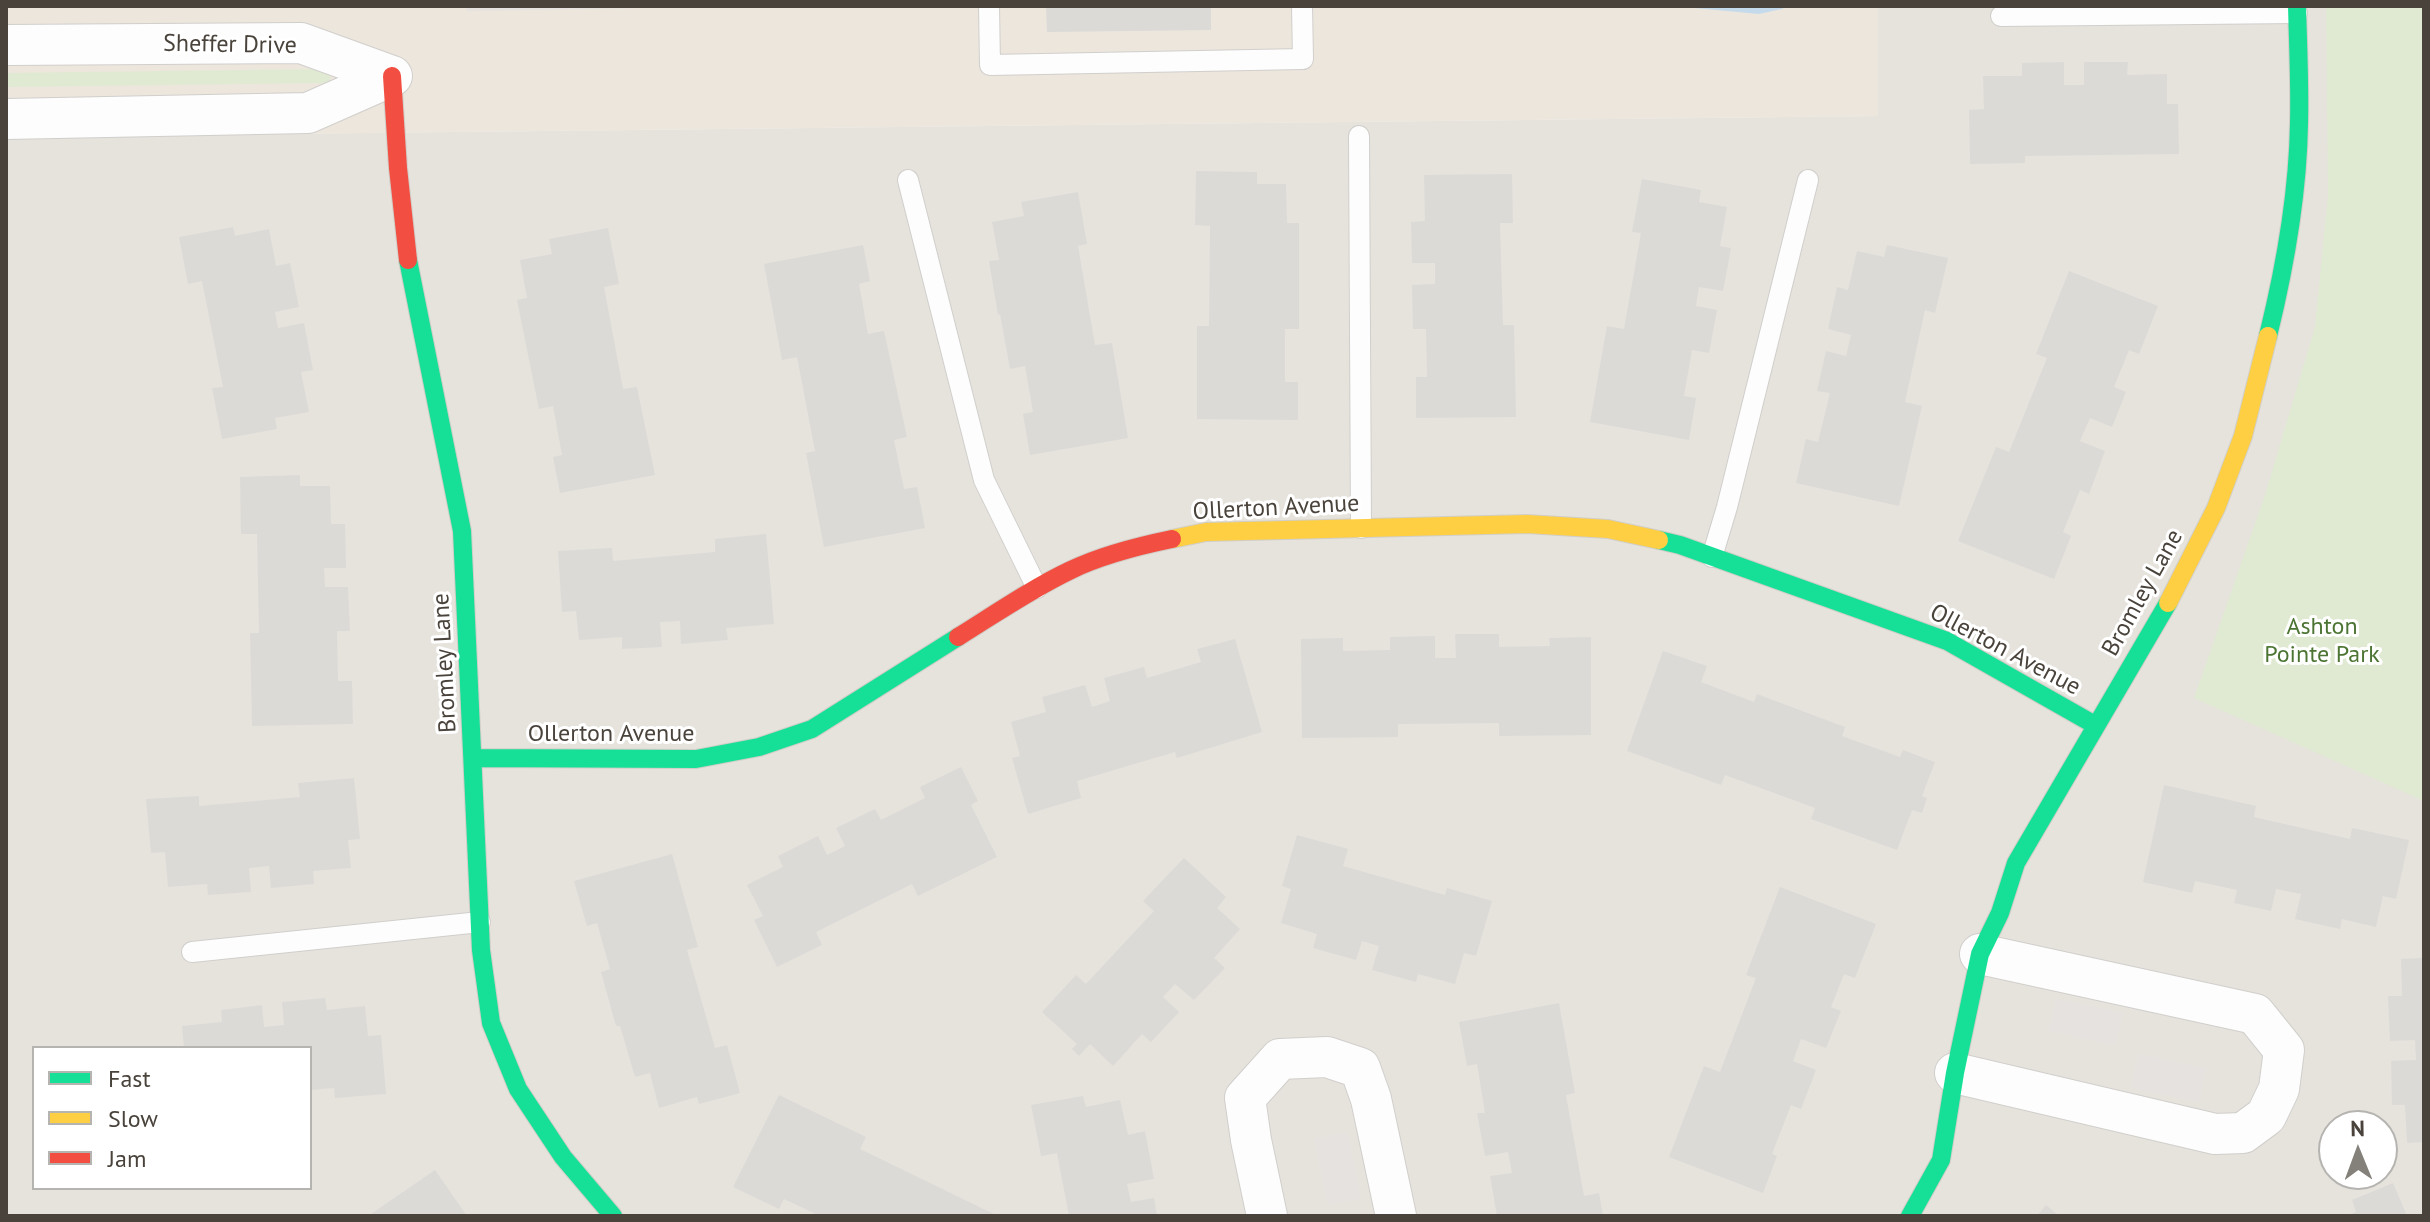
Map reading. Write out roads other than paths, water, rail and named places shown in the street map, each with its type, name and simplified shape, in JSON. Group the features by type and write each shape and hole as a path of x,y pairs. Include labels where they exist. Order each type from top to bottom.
{"street":[{"name":"Bromley Lane","path":"1910,1216 1941,1160 1955,1073 1980,954 2000,913 2016,863 2169,601 2216,508 2243,436 2279,291 2290,221 2299,125 2297,9"},
{"name":"Sheffer Drive","path":"6,45 301,43 392,76"},
{"name":"Bromley Lane","path":"392,76 396,172 404,238 418,322 453,473 462,531 481,950 491,1023 518,1089 563,1157 613,1216"},
{"path":"6,119 308,113 392,76"},
{"name":"Ollerton Avenue","path":"473,758 696,759 759,747 812,729 1037,588 1073,569 1143,545 1206,532 1527,524 1608,529 1680,545 1947,641 2095,725"},
{"path":"1955,1073 2215,1134 2243,1133 2266,1116 2279,1089 2284,1050 2255,1014 1980,954"},
{"path":"1267,1216 1245,1098 1280,1059 1327,1057 1360,1068 1371,1099 1396,1216"}],"lane":[{"path":"989,6 990,65 1303,59 1302,6"},
{"path":"2001,16 2297,9"},
{"path":"1359,136 1361,528"},
{"path":"908,180 984,480 1037,588"},
{"path":"1712,557 1808,180"},
{"path":"192,952 480,922"}],"water":[{"path":"1673,6 1786,6 1759,14"}],"park label":[{"name":"Ashton Pointe Park","path":"2322,641"}]}
